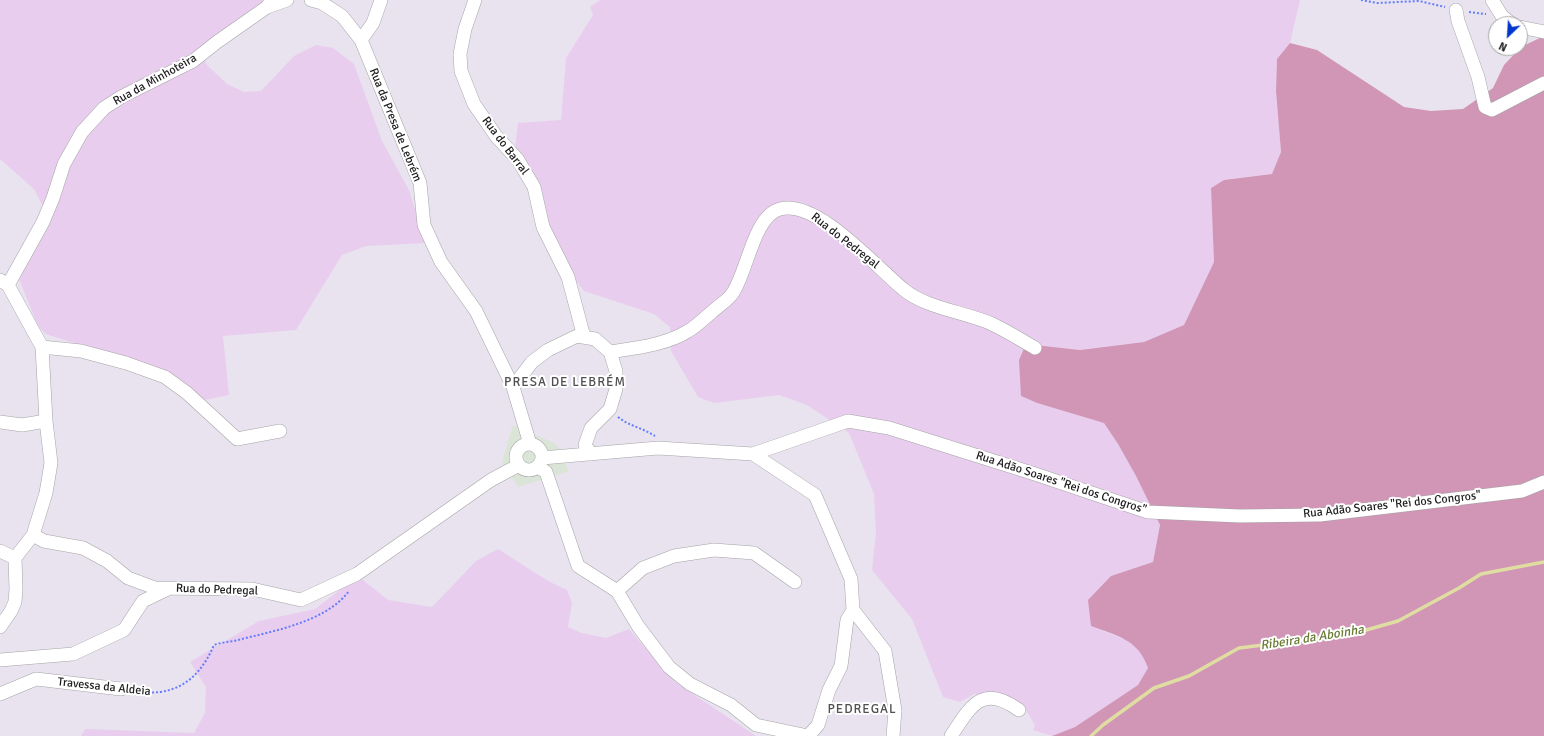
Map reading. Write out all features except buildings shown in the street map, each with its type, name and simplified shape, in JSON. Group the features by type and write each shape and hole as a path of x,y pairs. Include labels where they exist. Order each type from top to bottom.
{"street":[{"path":"269,4 287,0"},
{"name":"Rua da Presa de Lebrém","path":"311,0 322,3 342,16 361,40 420,183 424,224 441,262 476,311 513,387 530,444"},
{"path":"361,40 372,23 381,0"},
{"name":"Rua do Barral","path":"475,0 465,29 460,54 461,71 474,104 496,136 518,160 534,187 542,227 568,277 584,337"},
{"path":"1492,0 1502,16"},
{"name":"Rua da Minhoteira","path":"4,282 43,222 53,198 64,164 82,132 104,108 121,97 193,61 216,42 269,4"},
{"path":"1456,10 1460,27 1478,77 1485,107 1492,110 1544,83"},
{"path":"1528,29 1544,32"},
{"name":"Rua do Pedregal","path":"610,352 646,346 676,337 689,331 732,295 740,282 747,258 761,227 769,215 778,209 793,207 805,210 821,219 850,241 904,290 918,298 992,324 1035,348"},
{"path":"0,627 11,611 14,602 16,589 15,558 33,535 46,492 51,463 46,421 42,347 4,282"},
{"path":"513,387 532,362 548,350 577,336 595,339 610,352 616,371 616,389 610,409 591,428 585,445 591,454"},
{"path":"42,347 81,351 126,363 165,377 187,394 237,440 280,431"},
{"path":"0,422 22,425 46,421"},
{"name":"Rua Adão Soares \"Rei dos Congros\"","path":"753,454 848,421 889,428 1035,474 1148,512 1240,516 1320,515 1522,491 1544,482"},
{"path":"853,610 847,620 841,666 830,690 818,725 808,736 756,725 731,705 685,680 664,661 638,626 617,591 578,566 546,472 540,462 540,450 534,445 530,444 526,444 519,449 516,457 519,466 526,470 540,462 591,454 658,448 753,454 815,496 851,580 853,610 884,651 895,710 893,736"},
{"name":"Rua do Pedregal","path":"33,535 44,540 83,548 107,561 128,578 155,588 252,589 300,600 357,574 491,480 519,466"},
{"path":"617,591 643,568 674,556 714,550 754,553 795,582"},
{"path":"0,551 15,558"},
{"path":"0,660 73,654 124,630 143,600 170,588"},
{"name":"Travessa da Aldeia","path":"0,694 36,679 121,689"},
{"path":"951,736 970,708 983,698 1000,699 1019,710"}],"path":[{"path":"1361,0 1377,3 1419,1 1456,10 1502,16"},
{"path":"610,409 626,423 645,429 657,438 658,448"},
{"name":"Travessa da Aldeia","path":"121,689 156,693 174,689 190,681 210,655 214,645 278,630 306,620 329,609 344,598 351,588 357,574"}],"shaded area":[{"path":"0,0 266,0 203,47 206,64 227,84 244,92 261,91 294,56 316,45 333,48 354,64 382,141 409,190 425,243 366,246 342,255 296,330 223,336 229,395 199,401 175,376 46,334 38,326 19,279 49,218 34,189 0,159"},
{"path":"600,0 1300,0 1290,43 1277,59 1276,91 1281,152 1272,174 1224,180 1211,188 1214,262 1184,325 1144,342 1080,350 1026,344 1021,396 1037,403 1104,423 1136,476 1160,525 1153,562 1111,576 1091,626 1131,642 1145,658 1148,668 1138,685 1075,727 1052,736 1033,730 1035,725 1022,704 992,696 974,694 960,702 943,697 912,619 872,570 876,533 874,494 849,433 807,405 779,395 714,403 698,397 671,351 670,327 654,314 584,291 554,252 515,148 518,123 561,120 566,58 593,15 590,7"},
{"path":"1544,36 1544,736 1052,736 1075,727 1138,685 1148,668 1139,651 1126,640 1091,626 1088,600 1111,576 1153,562 1160,525 1136,476 1104,423 1037,403 1021,396 1019,360 1026,344 1080,350 1144,342 1184,325 1214,262 1211,188 1224,180 1272,174 1281,152 1276,91 1277,59 1290,43 1317,50 1404,107 1431,111 1463,109 1493,88 1504,65 1512,56 1528,56 1528,44"},
{"path":"513,425 556,444 569,471 518,487 502,462"},
{"path":"498,549 548,581 567,590 572,603 568,627 582,633 606,638 629,629 675,682 756,736 81,736 85,729 194,733 205,713 206,687 190,662 259,621 315,609 358,576 388,600 432,607 476,561"}],"waterway":[{"name":"Ribeira da Aboinha","path":"1091,736 1103,725 1154,688 1189,676 1239,648 1352,634 1398,621 1459,588 1481,574 1544,562"}],"district":[{"name":"PRESA DE LEBRÉM","path":"565,383"},
{"name":"PEDREGAL","path":"862,710"}]}
